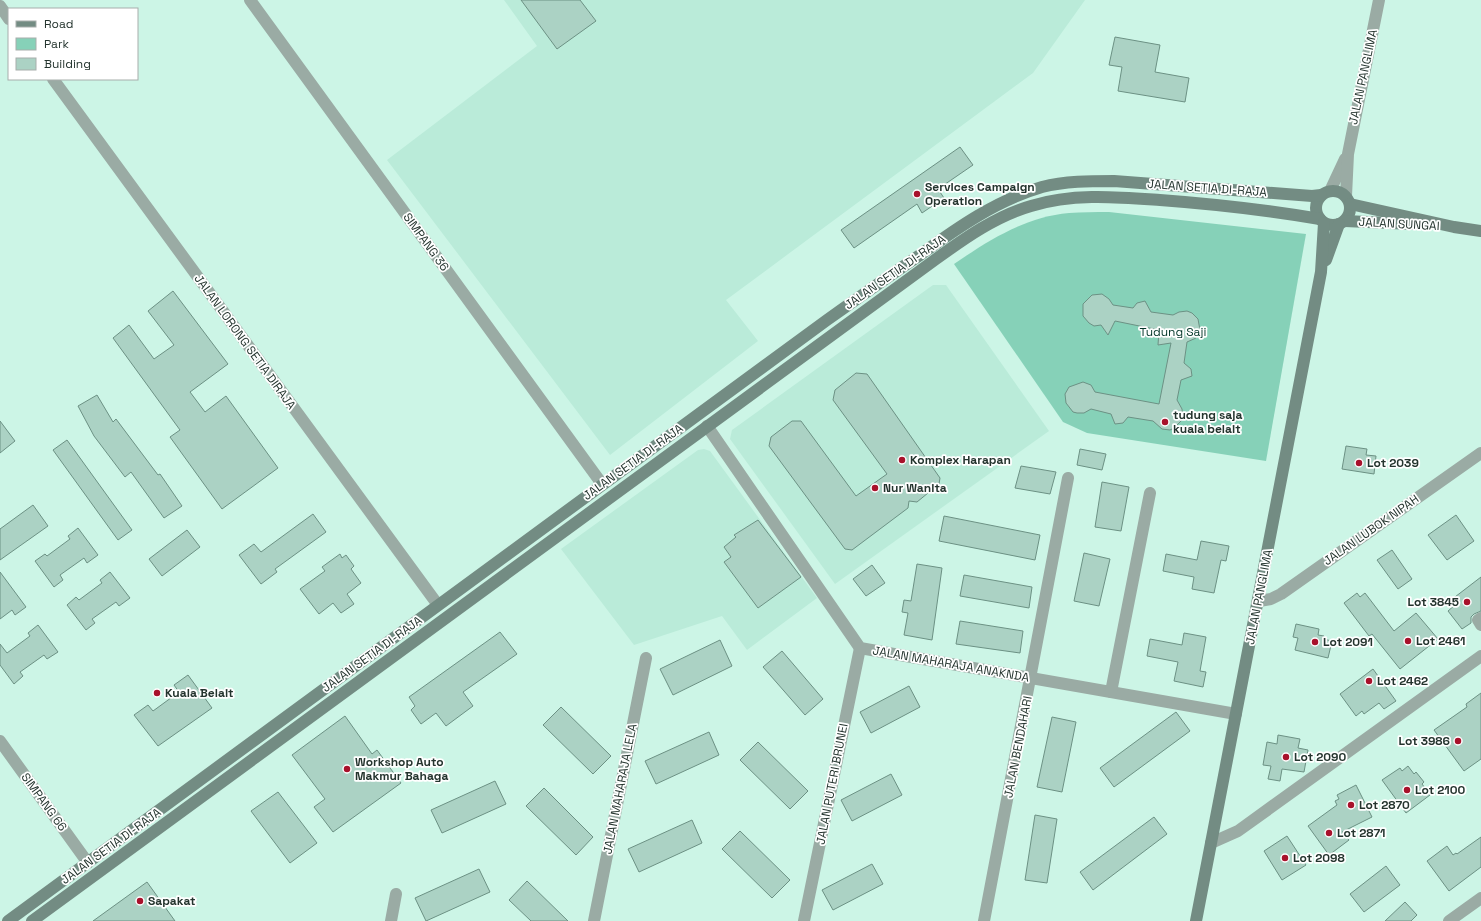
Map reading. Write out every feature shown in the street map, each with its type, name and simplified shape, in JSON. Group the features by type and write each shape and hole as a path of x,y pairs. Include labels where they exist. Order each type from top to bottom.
{"main road":[{"name":"JALAN SETIA DI-RAJA","path":"8,921 827,320 952,232 989,210 1026,192 1055,184 1100,181 1312,196 1325,193"},
{"path":"1338,191 1348,200 1350,213 1342,222 1334,225 1322,221 1316,211 1316,202 1325,193 1338,191"},
{"name":"JALAN SETIA DI-RAJA","path":"32,921 968,236 1018,210 1065,199 1105,197 1249,208 1322,221"},
{"name":"JALAN SUNGAI","path":"1348,200 1454,227 1481,231"},
{"name":"JALAN PANGLIMA","path":"1196,921 1259,601 1321,272 1322,221"},
{"name":"JALAN SUNGAI","path":"1342,222 1454,227"},
{"name":"JALAN PANGLIMA","path":"1321,272 1342,222"}],"street":[{"name":"SIMPANG 36","path":"250,0 602,484"},
{"name":"JALAN PANGLIMA","path":"1348,200 1348,154 1379,0"},
{"path":"0,6 8,18"},
{"name":"JALAN LORONG SETIA DIRAJA","path":"54,80 438,605"},
{"name":"JALAN PANGLIMA","path":"1325,193 1348,154"},
{"name":"JALAN MAHARAJA ANAKNDA","path":"707,426 860,648 1236,714"},
{"name":"JALAN LUBOK NIPAH","path":"1259,601 1271,599 1281,594 1481,453"},
{"name":"JALAN BENDAHARI","path":"984,921 1068,478"},
{"path":"1111,692 1150,493"},
{"path":"1481,618 1478,620 1481,624"},
{"name":"JALAN PUTERI BRUNEI","path":"804,921 860,648"},
{"path":"1211,843 1238,831 1481,656"},
{"name":"JALAN MAHARAJA LELA","path":"594,921 646,658"},
{"name":"SIMPANG 66","path":"0,741 88,862"},
{"path":"391,921 396,894"},
{"path":"1449,921 1481,898"}],"shaded area":[{"path":"504,0 1085,0 1033,73 726,300 758,341 610,455 387,160 537,46"},
{"path":"933,285 946,285 1049,431 835,584 730,439 732,430"},
{"path":"704,449 710,451 817,598 747,650 722,616 634,645 561,549 698,450"}],"green space":[{"name":"Tudung Saji","path":"1109,212 1306,234 1266,461 1087,433 1063,422 954,264 994,238 1037,219 1069,213"}],"building":[{"path":"521,0 580,0 596,21 557,49"},
{"path":"1115,37 1160,45 1155,72 1189,78 1185,102 1118,91 1122,67 1109,65"},
{"name":"Services Campaign Operation","path":"960,147 973,165 938,189 944,198 922,213 917,204 854,248 841,230"},
{"path":"173,291 228,364 190,392 205,412 226,396 278,468 222,509 170,437 180,430 113,338 129,325 154,359 174,345 148,311"},
{"path":"1102,294 1109,299 1113,305 1133,308 1137,303 1145,301 1151,312 1173,315 1179,312 1187,311 1192,313 1198,319 1200,330 1196,338 1187,342 1184,363 1191,369 1192,376 1181,380 1177,400 1182,409 1183,419 1174,428 1170,430 1162,429 1153,421 1128,417 1123,423 1115,424 1111,414 1091,409 1084,413 1077,413 1073,412 1066,403 1065,394 1069,387 1083,382 1091,385 1095,392 1159,404 1171,343 1158,345 1159,330 1115,321 1108,335 1101,325 1094,326 1089,323 1083,316 1083,304 1092,295"},
{"name":"Komplex Harapan","path":"856,373 867,374 940,478 939,484 917,502 909,501 908,508 852,550 845,549 769,446 771,437 792,421 801,421 856,496 887,474 833,400 835,390"},
{"path":"97,395 113,422 116,419 158,475 160,474 182,506 164,518 131,472 125,477 94,436 78,406"},
{"path":"0,421 15,441 0,453"},
{"path":"67,440 132,530 118,540 53,450"},
{"name":"Lot 2039","path":"1346,446 1367,449 1366,455 1376,456 1374,474 1342,469"},
{"path":"1080,449 1106,454 1102,470 1077,465"},
{"path":"1021,466 1056,472 1050,494 1015,488"},
{"path":"1102,482 1129,487 1121,531 1095,527"},
{"path":"33,505 48,526 0,560 0,529"},
{"path":"313,514 326,532 275,569 277,572 261,584 239,555 254,544 261,552"},
{"path":"1456,515 1474,541 1447,560 1428,535"},
{"path":"944,516 1040,535 1035,560 939,541"},
{"path":"758,520 801,577 758,608 724,562 731,557 724,547 736,537 734,535"},
{"path":"78,528 98,555 87,563 84,558 60,575 63,580 54,587 35,561 45,554 47,556 70,539 68,536"},
{"path":"187,530 200,547 162,576 149,559"},
{"path":"1201,541 1229,546 1226,561 1221,560 1214,593 1192,589 1194,577 1163,571 1166,554 1197,560"},
{"path":"1392,550 1412,579 1398,589 1377,560"},
{"path":"1084,553 1110,559 1099,606 1074,601"},
{"path":"340,554 342,558 346,555 354,566 351,569 361,583 347,594 354,604 341,613 333,603 319,614 300,589 325,571 322,567"},
{"path":"917,564 942,568 932,640 904,635 908,613 902,612 904,600 911,601"},
{"path":"872,565 885,583 866,596 853,579"},
{"path":"0,572 26,607 15,615 12,610 0,619"},
{"path":"110,572 130,598 119,606 116,602 92,619 95,623 86,630 67,605 76,597 79,600 102,583 100,580"},
{"path":"964,575 1032,587 1029,608 960,596"},
{"name":"Lot 3845","path":"1481,577 1481,611 1474,614 1471,617 1471,623 1462,629 1448,611 1455,605 1451,600"},
{"path":"1357,593 1360,597 1365,593 1394,631 1416,613 1438,639 1400,669 1372,634 1369,636 1344,603"},
{"path":"960,621 1023,631 1020,653 956,644"},
{"name":"Lot 2091","path":"1296,624 1319,629 1318,635 1324,636 1323,639 1332,641 1328,658 1295,650 1298,638 1293,637"},
{"path":"38,625 58,652 47,659 44,655 20,672 23,676 14,684 0,665 0,644 7,653 30,636 28,633"},
{"path":"500,632 517,654 463,692 473,706 446,726 436,713 421,724 411,710 415,706 409,697"},
{"path":"1184,633 1206,637 1200,671 1206,672 1203,687 1174,681 1178,662 1147,656 1150,639 1182,645"},
{"path":"720,640 732,666 673,695 660,669"},
{"path":"782,651 823,699 805,715 763,667"},
{"name":"Lot 2462","path":"1373,669 1396,701 1384,709 1379,703 1364,714 1362,711 1356,716 1340,694"},
{"path":"188,675 212,708 158,746 134,715 148,705 153,711 179,692 174,685"},
{"path":"909,686 920,707 871,733 860,712"},
{"name":"Lot 3986","path":"1481,693 1481,759 1464,771 1434,730 1467,707 1466,704"},
{"path":"561,707 611,756 593,774 543,725"},
{"path":"1176,712 1190,731 1114,787 1100,768"},
{"name":"Workshop Auto Makmur Bahaga","path":"345,716 372,754 377,750 401,783 333,832 314,807 325,799 292,755"},
{"path":"1052,717 1076,722 1062,792 1037,787"},
{"path":"709,732 719,755 656,784 645,761"},
{"name":"Lot 2090","path":"1278,735 1300,739 1298,748 1308,750 1304,772 1282,769 1280,781 1268,779 1271,766 1263,765 1267,742 1277,744"},
{"path":"758,742 808,791 790,809 740,760"},
{"name":"Lot 2100","path":"1408,766 1414,774 1416,772 1424,782 1422,784 1430,795 1406,813 1382,780 1400,768 1402,771"},
{"path":"891,774 902,795 852,821 841,800"},
{"path":"495,781 506,804 442,833 431,810"},
{"path":"1356,785 1372,817 1342,832 1349,840 1329,855 1308,826 1337,805 1335,801 1339,799 1337,795"},
{"path":"544,788 593,837 576,855 526,806"},
{"path":"278,792 317,843 290,863 251,811"},
{"path":"1035,815 1057,819 1047,883 1025,880"},
{"path":"1154,817 1167,834 1093,890 1080,872"},
{"path":"692,820 702,843 639,872 628,849"},
{"path":"740,831 790,880 772,898 722,849"},
{"name":"Lot 2098","path":"1287,836 1306,865 1282,880 1264,851"},
{"path":"1481,837 1481,867 1449,891 1427,861 1447,846 1453,855 1456,853 1457,854"},
{"path":"872,864 883,884 833,910 822,890"},
{"path":"1386,866 1400,885 1364,912 1350,894"},
{"path":"479,869 490,892 426,921 415,898"},
{"path":"527,881 568,921 531,921 509,900"},
{"name":"Sapakat","path":"147,882 175,921 93,921"},
{"path":"1405,902 1417,915 1411,921 1385,921"}],"place":[{"name":"Services Campaign Operation","path":"917,194"},
{"name":"tudung saja kuala belait","path":"1165,422"},
{"name":"Komplex Harapan","path":"902,460"},
{"name":"Lot 2039","path":"1359,463"},
{"name":"Nur Wanita","path":"875,488"},
{"name":"Lot 3845","path":"1467,602"},
{"name":"Lot 2461","path":"1408,641"},
{"name":"Lot 2091","path":"1315,642"},
{"name":"Lot 2462","path":"1369,681"},
{"name":"Kuala Belait","path":"157,693"},
{"name":"Lot 3986","path":"1458,741"},
{"name":"Lot 2090","path":"1286,757"},
{"name":"Workshop Auto Makmur Bahaga","path":"347,769"},
{"name":"Lot 2100","path":"1407,790"},
{"name":"Lot 2870","path":"1351,805"},
{"name":"Lot 2871","path":"1329,833"},
{"name":"Lot 2098","path":"1285,858"},
{"name":"Sapakat","path":"140,901"}]}
